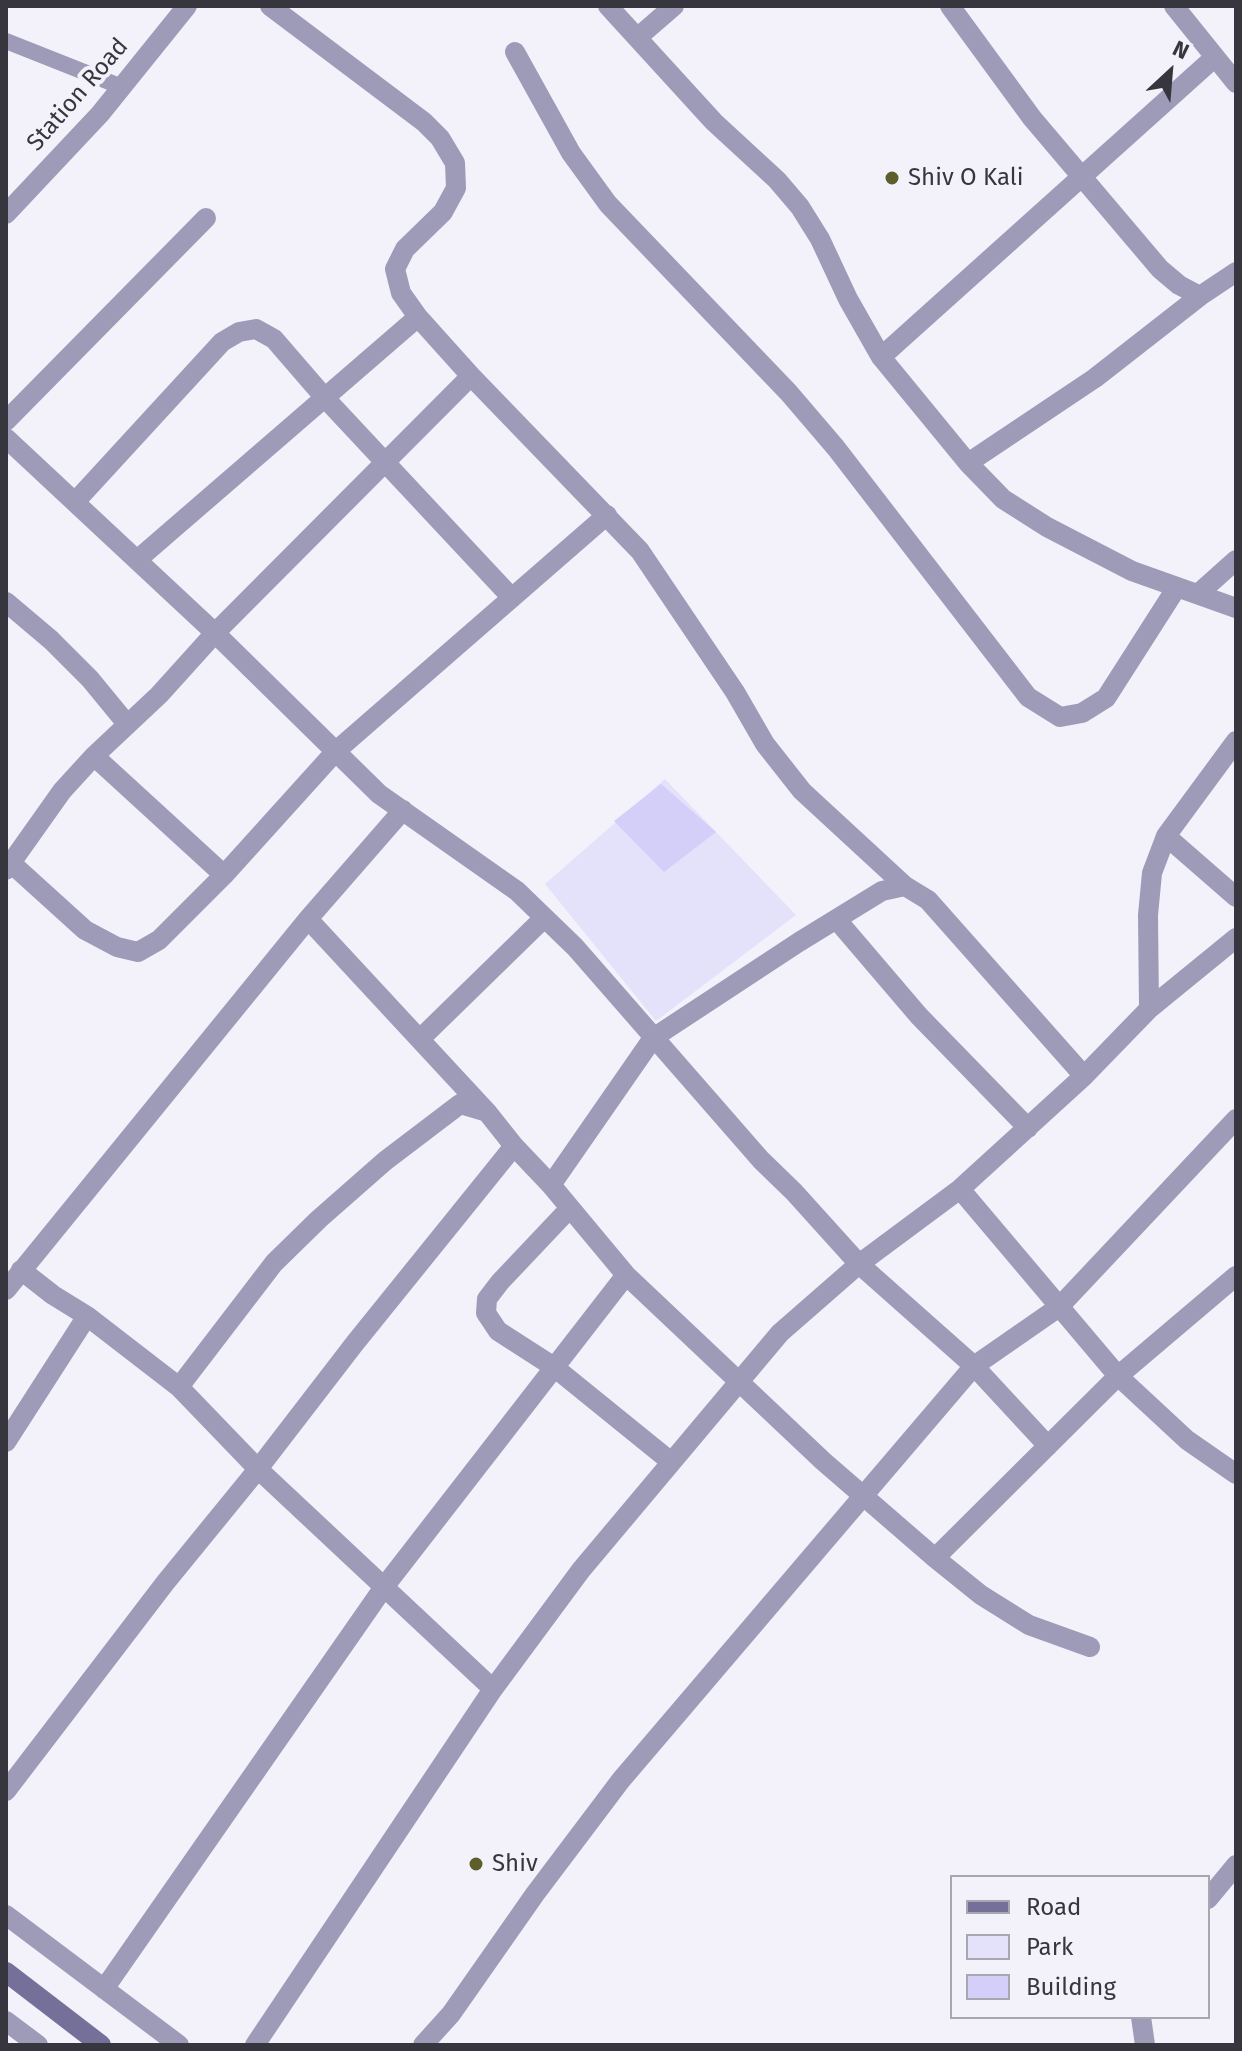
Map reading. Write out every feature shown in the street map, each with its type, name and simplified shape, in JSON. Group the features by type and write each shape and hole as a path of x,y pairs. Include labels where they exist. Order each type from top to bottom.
{"main road":[{"path":"6,1972 101,2045"}],"street":[{"name":"Station Road","path":"6,214 78,139 187,6"},
{"path":"270,6 424,122 440,138 455,163 456,188 443,212 405,249 395,269 401,293 418,317 640,551 765,744 802,791 905,886 928,900 1084,1076"},
{"path":"608,6 714,122 777,180 800,207 881,357 968,463 1003,499 1047,527 1132,571 1236,608"},
{"path":"637,38 674,6"},
{"path":"950,6 1032,118 1160,269 1179,285 1200,296"},
{"path":"1174,6 1236,83"},
{"path":"515,52 571,153 608,204 789,393 1028,697 1060,717 1082,713 1106,698 1177,587"},
{"path":"881,357 1215,57"},
{"path":"6,421 206,218"},
{"path":"968,463 1095,378 1200,296 1236,272"},
{"path":"137,560 418,317"},
{"path":"75,502 222,342 239,332 256,329 274,339 512,598"},
{"path":"471,376 215,633 159,695 94,756 62,791 9,866 85,930 117,947 138,952 159,940 224,875 336,751 607,515"},
{"path":"6,438 215,633 379,794 517,891 575,947 653,1038 859,1264 974,1366 1048,1446"},
{"path":"1198,594 1236,560"},
{"path":"6,602 80,669 127,724"},
{"path":"1149,1009 1148,915 1152,873 1166,836 1236,741"},
{"path":"94,756 224,875"},
{"path":"6,1290 308,919 403,810"},
{"path":"1166,836 1236,897"},
{"path":"551,1185 653,1038 882,891 905,886"},
{"path":"420,1039 544,918"},
{"path":"308,919 487,1112 626,1275 738,1381 864,1496 981,1595 1029,1625 1090,1647"},
{"path":"837,920 919,1016 1028,1128"},
{"path":"255,2045 493,1689 581,1570 780,1333 859,1264 960,1189 1084,1076 1149,1009 1236,938"},
{"path":"179,1387 264,1275 319,1219 385,1161 460,1104 487,1112"},
{"path":"423,2045 451,2014 535,1894 621,1780 974,1366 1059,1307 1236,1119"},
{"path":"6,1791 165,1583 514,1146"},
{"path":"960,1189 1118,1376 1187,1440 1236,1474"},
{"path":"570,1208 487,1299 486,1313 498,1331 554,1367 670,1461"},
{"path":"21,1270 179,1387 258,1469 493,1689"},
{"path":"104,1989 384,1587 626,1275"},
{"path":"935,1558 1118,1376 1236,1276"},
{"path":"6,1442 87,1316"},
{"path":"1210,1897 1236,1865"},
{"path":"6,1915 179,2045"},
{"path":"1141,2019 1145,2045"},
{"path":"6,2021 38,2045"}],"lane":[{"path":"6,41 122,87"}],"green space":[{"path":"665,779 796,915 656,1021 545,884"}],"building":[{"path":"661,784 716,832 664,872 614,821"}],"place":[{"name":"Shiv O Kali","path":"892,178"},
{"name":"Shiv","path":"476,1864"}]}
